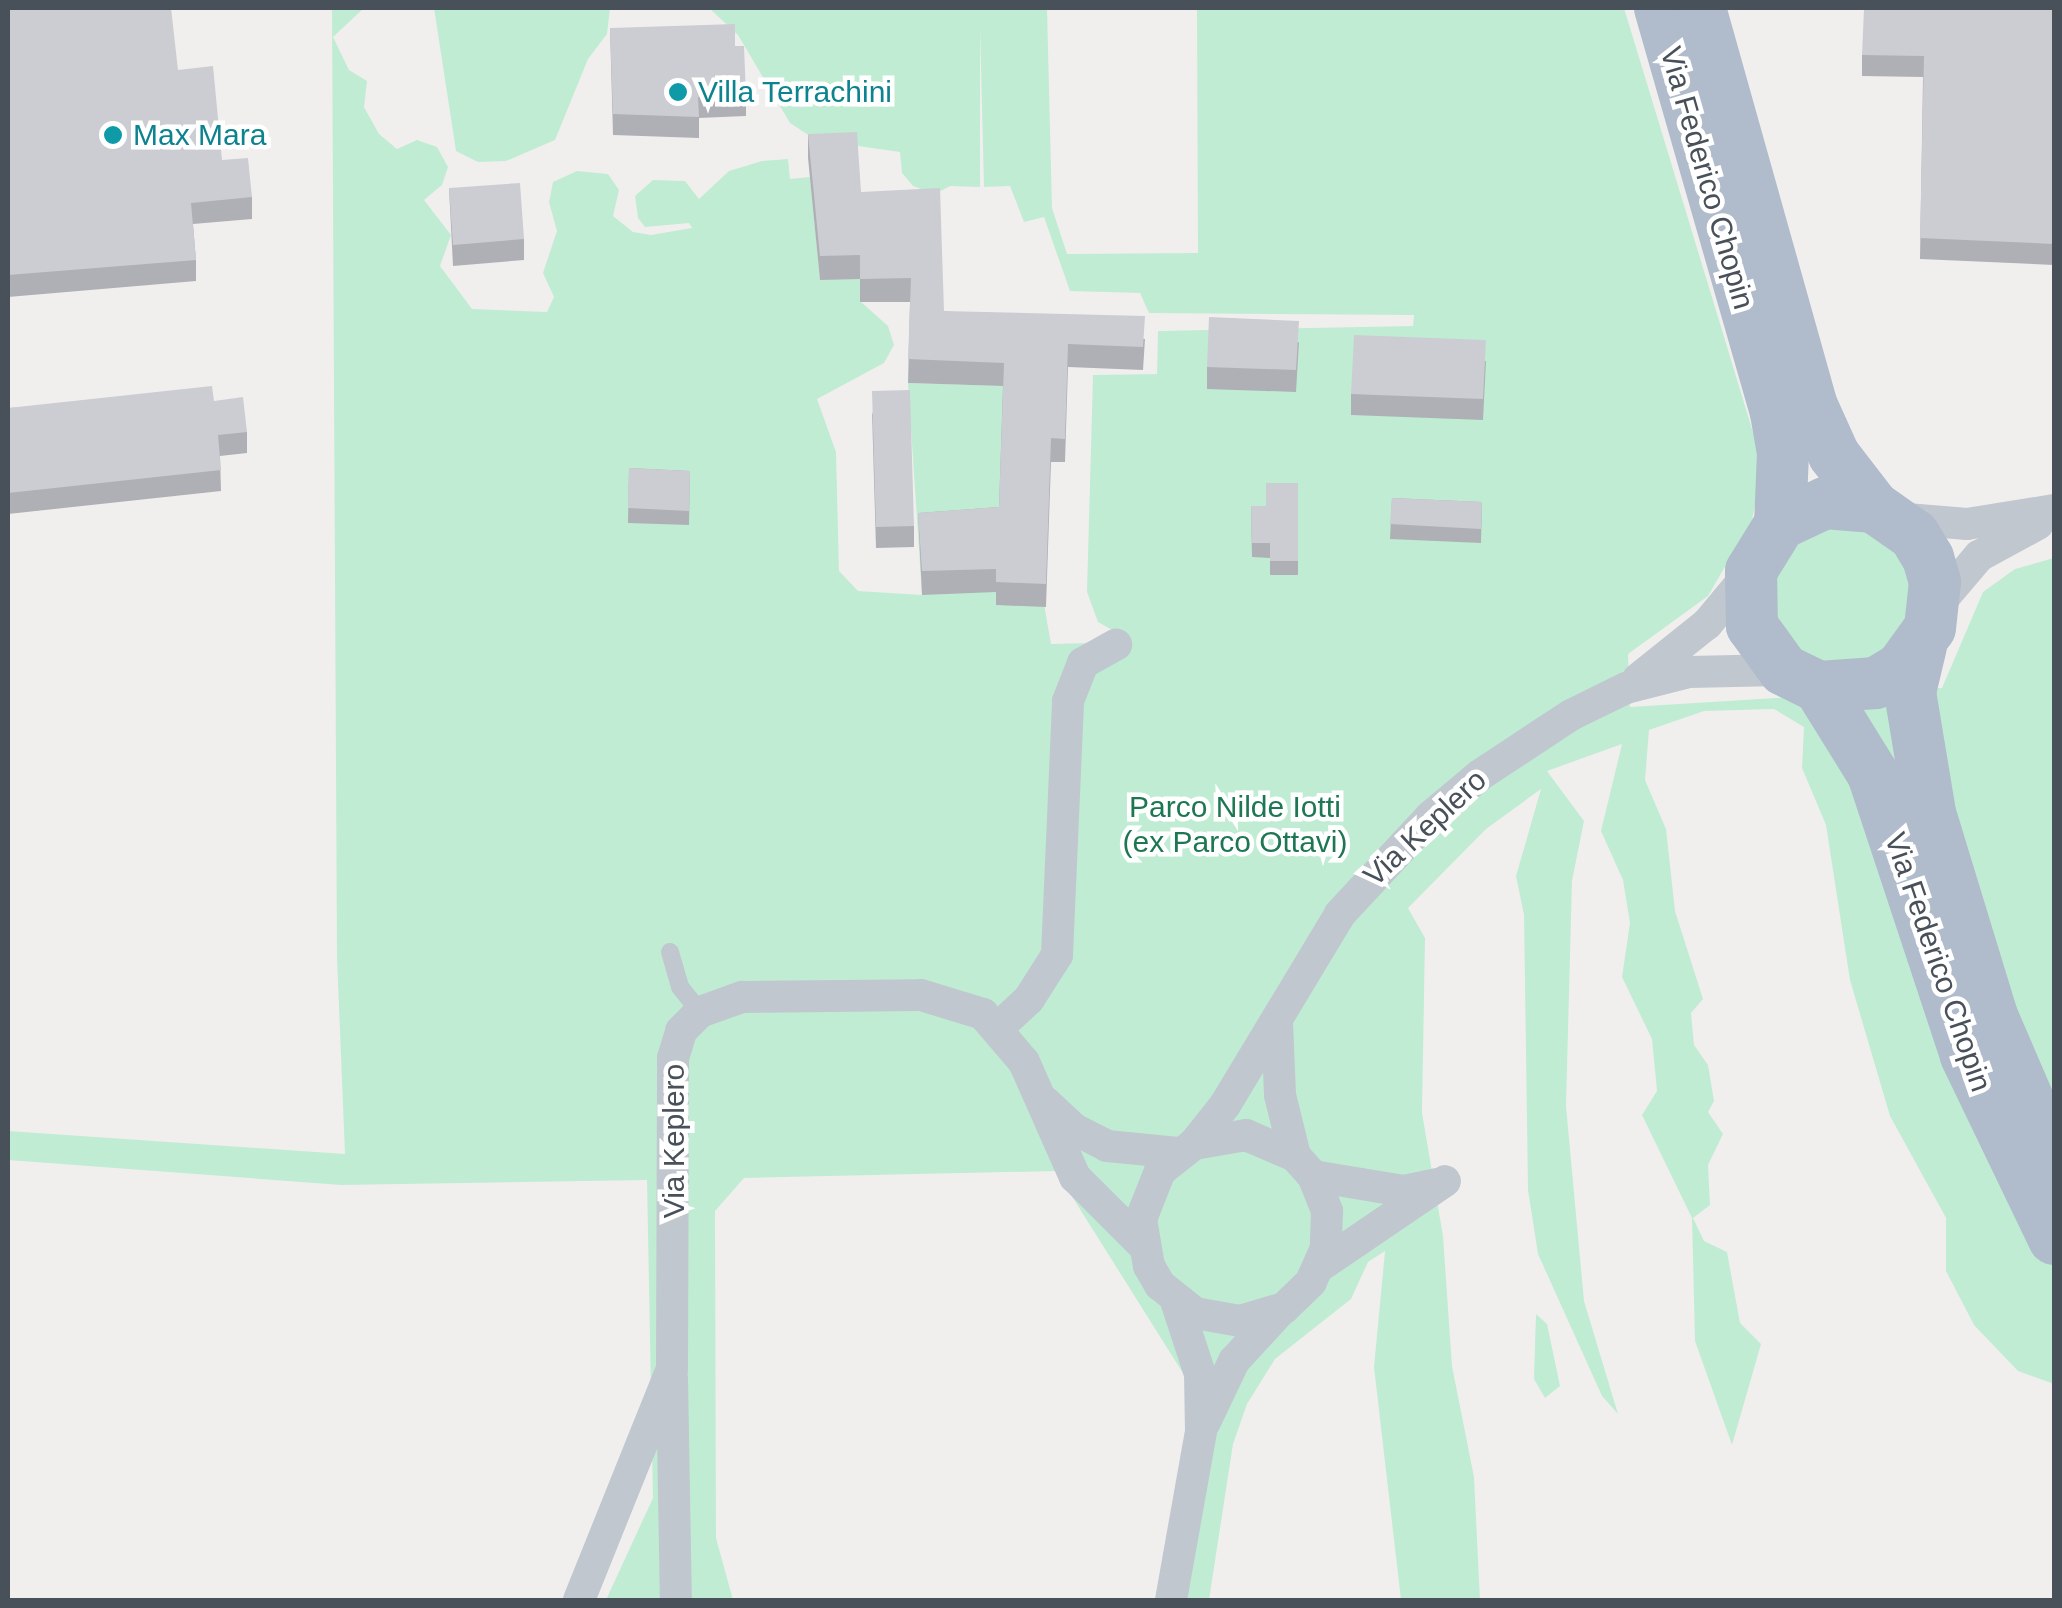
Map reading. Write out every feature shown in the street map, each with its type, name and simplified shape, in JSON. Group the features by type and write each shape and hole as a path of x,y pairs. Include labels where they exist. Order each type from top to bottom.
{"main road":[{"name":"Via Federico Chopin","path":"1660,8 1776,413 1783,453 1780,524 1751,571 1752,626 1802,678 1873,774 1941,988 1994,1126 2054,1239"},
{"name":"Via Federico Chopin","path":"1700,8 1811,404 1834,455 1928,558 1928,627 1910,692 1930,813 1968,950 2017,1080 2054,1160"},
{"path":"1780,524 1824,503 1884,513"},
{"path":"1802,678 1876,683 1928,627"}],"street":[{"path":"1884,513 1967,524 2054,514"},
{"path":"1928,627 1979,556 2054,514"},
{"path":"1626,688 1708,624 1751,571"},
{"path":"999,1027 1029,999 1056,955 1066,716 1084,662 1116,644"},
{"path":"1626,688 1724,667 1802,678"},
{"name":"Via Keplero","path":"1186,1149 1276,1023 1340,914 1430,817 1519,746 1626,688"},
{"path":"700,1012 742,997 922,995 960,1002 999,1027 1045,1102 1074,1129 1107,1146 1186,1149 1246,1135 1304,1166 1404,1191 1444,1181 1320,1266 1234,1361 1202,1431"},
{"name":"Via Keplero","path":"579,1600 672,1369 673,1058 681,1030 700,1012"},
{"path":"1276,1023 1280,1095 1304,1166 1327,1210 1320,1266"},
{"path":"1045,1102 1057,1146 1075,1177 1142,1244 1154,1276 1176,1301 1200,1374 1202,1431 1171,1600"},
{"path":"1142,1244 1148,1194 1186,1149"},
{"path":"1176,1301 1217,1320 1251,1320 1284,1308"},
{"path":"672,1369 676,1600"}],"lane":[{"path":"670,952 680,987 700,1012"}],"green space":[{"name":"Parco Nilde Iotti (ex Parco Ottavi)","path":"332,8 364,8 333,37 349,70 367,81 364,107 379,134 397,149 417,140 437,147 448,167 442,185 424,200 451,235 440,266 472,309 547,312 554,297 543,273 557,231 549,202 553,182 577,171 608,174 619,190 613,216 633,232 651,235 692,228 689,223 645,227 638,218 635,196 653,180 685,181 699,199 729,171 762,161 788,159 790,179 810,177 820,279 860,279 861,302 888,326 894,345 884,363 817,399 836,452 839,571 858,591 922,595 908,383 1006,386 1051,644 1133,642 1098,622 1087,592 1093,375 1157,374 1158,331 1413,326 1414,315 1149,313 1140,293 1070,291 1044,217 1024,222 1010,186 984,187 980,27 980,187 950,186 935,194 913,186 902,173 900,152 816,140 790,123 738,35 709,8 1047,8 1052,208 1067,254 1198,253 1197,8 1624,8 1763,465 1752,520 1708,596 1628,654 1630,707 1942,688 1983,592 2015,569 2054,558 2054,1384 2018,1371 1974,1325 1946,1271 1946,1218 1890,1116 1850,980 1826,825 1802,768 1804,727 1774,709 1704,711 1649,730 1645,780 1666,829 1675,911 1703,999 1691,1013 1694,1045 1708,1065 1714,1101 1708,1112 1723,1134 1708,1165 1710,1205 1693,1218 1704,1241 1727,1252 1740,1323 1761,1344 1732,1445 1695,1341 1692,1218 1642,1115 1657,1091 1652,1039 1622,977 1630,923 1623,880 1601,831 1622,744 1547,771 1584,821 1572,881 1566,1106 1584,1301 1618,1414 1602,1396 1538,1254 1528,1190 1524,915 1516,876 1541,789 1486,829 1408,908 1425,938 1422,1113 1443,1236 1452,1366 1474,1477 1480,1600 1401,1600 1374,1367 1385,1251 1368,1262 1351,1299 1275,1359 1247,1404 1233,1444 1209,1600 1157,1600 1189,1428 1186,1378 1056,1171 744,1178 715,1211 716,1538 733,1600 606,1600 653,1498 647,1180 341,1185 8,1160 8,1131 345,1154 337,958"},
{"path":"434,8 610,8 607,34 588,59 555,140 506,161 478,162 456,151"},
{"path":"1841,527 1868,532 1890,547 1905,569 1910,596 1905,623 1890,645 1868,660 1841,665 1814,660 1792,645 1777,623 1772,596 1777,569 1792,547 1814,532"},
{"path":"1536,1314 1547,1324 1560,1386 1545,1398 1534,1379"}],"building":[{"name":"Max Mara","path":"8,8 171,8 178,70 213,66 222,160 248,158 252,197 191,203 196,260 8,275"},
{"path":"1864,8 2054,8 2054,244 1920,238 1924,56 1862,55"},
{"name":"Villa Terrachini","path":"735,24 735,46 744,46 746,95 698,97 699,117 613,114 610,28"},
{"path":"857,132 861,192 940,188 944,311 1145,316 1143,347 1068,344 1065,439 1051,438 1046,584 996,582 996,569 922,571 918,513 999,507 1004,363 908,359 911,278 860,279 860,255 820,256 808,134"},
{"path":"520,183 524,239 453,245 449,188"},
{"path":"1209,317 1299,321 1296,370 1207,367"},
{"path":"1354,335 1486,340 1483,399 1351,394"},
{"path":"212,386 214,401 243,397 247,432 218,435 221,470 8,493 8,408"},
{"path":"910,390 914,526 876,527 872,391"},
{"path":"629,468 690,471 689,511 628,508"},
{"path":"1266,483 1298,483 1298,561 1270,561 1270,543 1252,543 1251,506 1266,506"},
{"path":"1392,498 1482,502 1481,529 1390,524"}],"place":[{"name":"Villa Terrachini","path":"678,92"},
{"name":"Max Mara","path":"113,135"}]}
